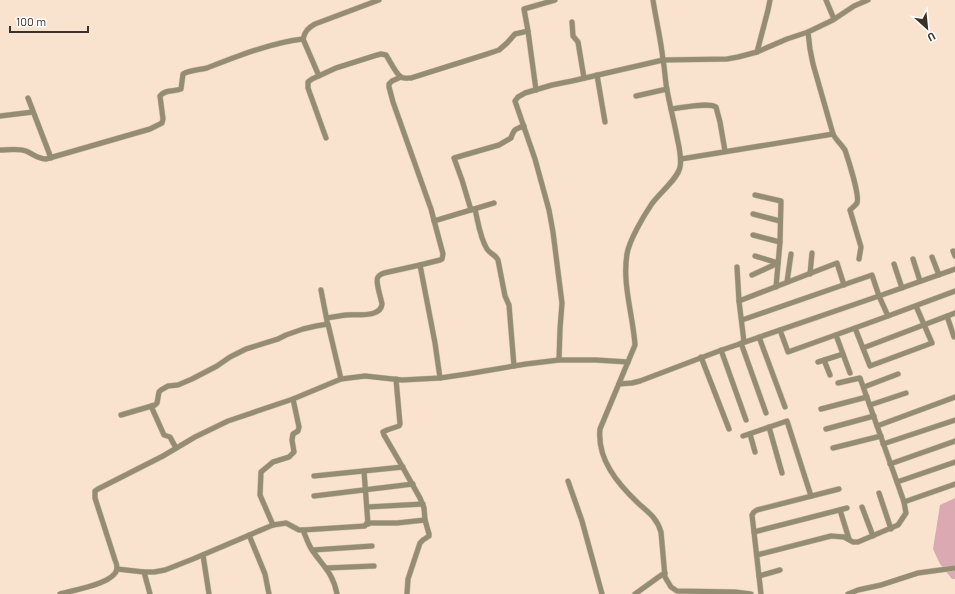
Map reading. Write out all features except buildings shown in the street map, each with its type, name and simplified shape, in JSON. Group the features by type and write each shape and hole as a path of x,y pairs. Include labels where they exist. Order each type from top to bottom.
{"street":[{"path":"319,76 303,39 309,27 379,0"},
{"path":"536,90 528,31 523,9 542,2 556,0"},
{"path":"653,0 663,60 666,89 672,109 681,159 675,179 661,193 652,205 629,246 626,275 635,344 599,434 604,459 612,474 624,489 651,514 659,525 665,578 668,584 677,592 735,592 751,594"},
{"path":"757,52 770,0"},
{"path":"826,0 834,19"},
{"path":"559,360 562,303 553,232 549,210 537,166 515,101 518,97 525,93 552,85 663,60 727,59 757,52 808,32 834,19 854,6 868,0"},
{"path":"572,22 572,32 574,39 578,42 584,78"},
{"path":"326,138 307,85 310,80 336,68 382,54 386,55 401,77 406,79 411,78 502,48 515,34 528,31"},
{"path":"808,32 813,64 833,134 845,150 856,191 858,200 856,205 850,210 860,243 861,250 859,259"},
{"path":"0,150 24,150 40,159 46,160 150,129 162,123 163,119 160,96 166,91 181,89 183,74 205,68 254,50 303,39"},
{"path":"597,76 605,122"},
{"path":"327,318 375,313 379,311 382,304 377,283 379,276 384,273 442,259 442,252 431,209 389,87 389,84 401,77"},
{"path":"636,96 666,89"},
{"path":"28,98 51,158"},
{"path":"672,109 709,105 716,107 725,151"},
{"path":"0,116 33,112"},
{"path":"514,366 509,305 505,296 498,260 496,255 489,252 484,244 454,158 499,145 511,138 512,133 516,129 524,126"},
{"path":"681,159 833,134"},
{"path":"754,195 780,201 780,242 776,287"},
{"path":"434,221 494,204"},
{"path":"753,214 780,221"},
{"path":"753,235 780,242"},
{"path":"787,282 791,254"},
{"path":"810,274 812,254"},
{"path":"755,256 778,263"},
{"path":"932,257 939,275"},
{"path":"765,259 765,269"},
{"path":"913,260 920,281"},
{"path":"752,275 778,263"},
{"path":"739,301 837,264 844,285"},
{"path":"894,264 902,288"},
{"path":"420,265 440,378"},
{"path":"737,267 739,301 742,320 742,342 766,413"},
{"path":"619,384 640,381 742,342 880,296 955,269"},
{"path":"742,320 872,275 888,316"},
{"path":"321,290 341,379"},
{"path":"780,330 788,352 955,291"},
{"path":"855,328 870,366 932,343 916,306"},
{"path":"863,348 955,313"},
{"path":"947,316 954,337"},
{"path":"121,415 157,403 159,392 163,388 170,385 178,385 208,371 230,356 303,329 328,324"},
{"path":"836,335 850,373"},
{"path":"760,337 785,406"},
{"path":"721,350 746,420"},
{"path":"818,362 843,354"},
{"path":"701,357 729,429"},
{"path":"64,593 107,580 115,574 117,569 95,498 95,491 163,456 195,437 228,421 293,399 341,379 365,376 419,380 559,360 628,362"},
{"path":"824,360 830,375"},
{"path":"864,387 898,374"},
{"path":"757,554 825,537 844,537 856,542 898,525 906,513 904,502 860,378 838,383"},
{"path":"396,379 400,424 399,426 383,432 423,504 429,535 420,543 408,579 407,594"},
{"path":"870,405 906,394"},
{"path":"821,409 867,397"},
{"path":"877,426 955,397"},
{"path":"273,525 260,495 261,472 272,462 289,457 294,452 292,440 293,434 298,431 299,427 293,399"},
{"path":"151,406 164,435 170,437 176,448"},
{"path":"826,428 874,416"},
{"path":"883,444 955,420"},
{"path":"743,436 787,421 811,496"},
{"path":"769,427 782,473"},
{"path":"750,434 755,452"},
{"path":"833,448 880,436"},
{"path":"890,464 955,441"},
{"path":"897,482 955,462"},
{"path":"314,476 403,467"},
{"path":"364,471 368,524"},
{"path":"568,481 582,520 602,594"},
{"path":"314,496 412,484"},
{"path":"904,502 955,484"},
{"path":"761,594 752,515 754,512 839,489"},
{"path":"879,493 891,528"},
{"path":"367,507 423,504"},
{"path":"862,507 873,536"},
{"path":"754,532 848,508"},
{"path":"840,510 849,539"},
{"path":"117,569 144,572 165,570 273,525 286,523 299,530 303,530 426,520"},
{"path":"303,530 313,550 326,568 335,585 337,594"},
{"path":"249,535 265,574 269,594"},
{"path":"313,550 372,546"},
{"path":"203,555 209,594"},
{"path":"326,568 374,566"},
{"path":"848,594 918,573 955,568"},
{"path":"759,576 780,570"},
{"path":"144,572 150,594"},
{"path":"635,594 665,573"}],"shaded area":[{"path":"955,498 955,579 952,579 940,564 933,549 940,505"}]}
